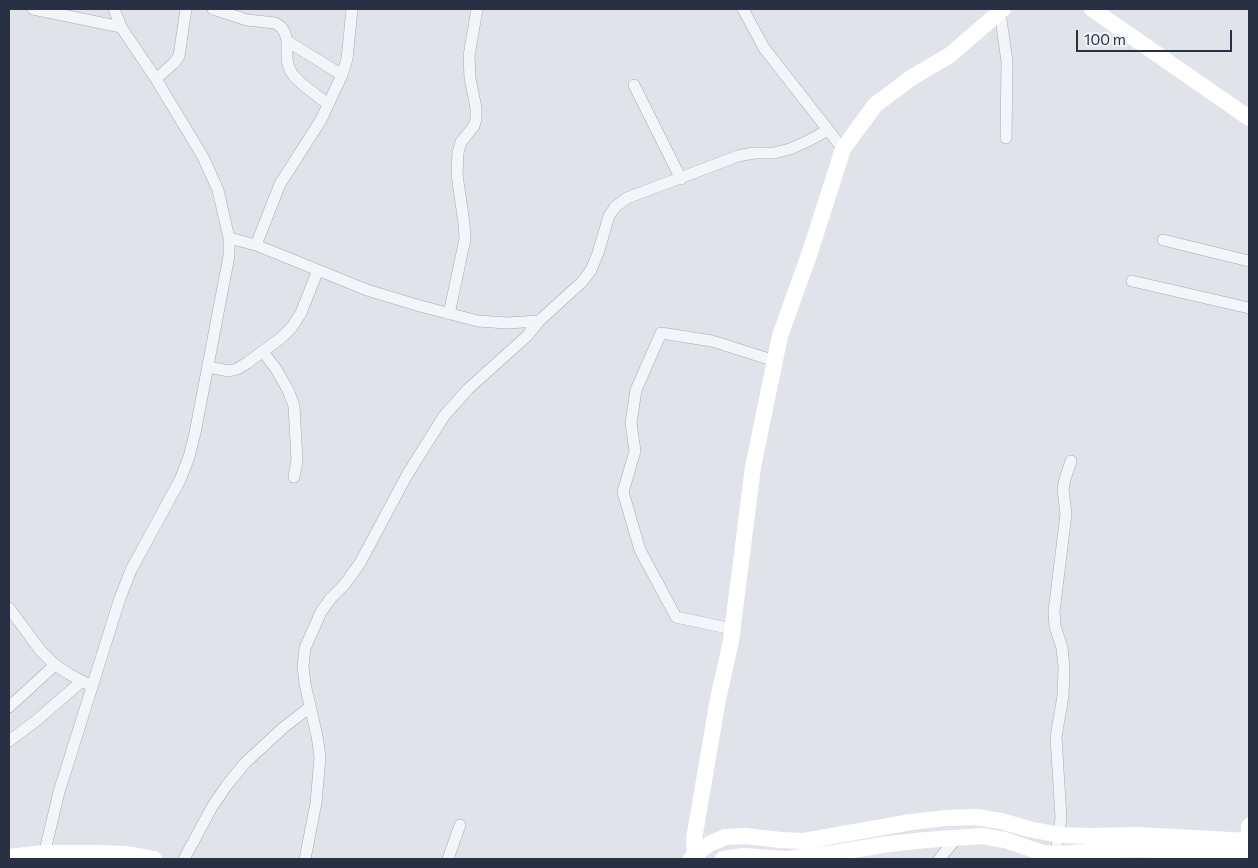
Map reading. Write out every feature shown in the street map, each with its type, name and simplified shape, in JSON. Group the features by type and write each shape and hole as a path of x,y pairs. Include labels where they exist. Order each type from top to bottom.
{"street":[{"path":"33,9 121,27"},
{"path":"44,856 86,683 131,570 180,480 189,457 208,367 228,256 229,238 218,190 203,157 156,79 121,27 114,9"},
{"path":"156,79 174,63 178,56 186,9"},
{"path":"213,9 247,20 275,22 281,27 288,41 287,59 293,75 328,104"},
{"path":"256,245 280,184 321,120 342,74 347,59 352,9"},
{"path":"449,314 465,239 457,175 458,153 461,142 474,126 476,119 469,56 477,9"},
{"path":"743,9 764,48 843,149"},
{"path":"1092,9 1249,118"},
{"path":"1002,10 1007,62 1006,138"},
{"path":"695,857 694,839 718,699 731,642 754,467 780,336 843,149 875,105 911,78 950,55 1002,10"},
{"path":"288,41 342,74"},
{"path":"634,85 680,179"},
{"path":"305,859 316,803 320,757 305,684 303,666 305,648 320,612 345,584 360,563 407,475 444,416 468,389 527,336 539,321 582,282 591,270 598,253 609,216 615,207 627,198 738,156 774,153 790,149 828,130"},
{"path":"229,238 256,245 366,290 449,314 478,321 507,323 539,321"},
{"path":"1162,240 1249,261"},
{"path":"208,367 229,371 237,369 247,364 282,338 292,327 300,313 318,270"},
{"path":"1132,281 1249,308"},
{"path":"732,629 676,617 640,550 623,492 635,451 631,423 636,390 661,333 712,341 775,361"},
{"path":"263,352 276,369 288,390 294,406 297,460 294,477"},
{"path":"1056,856 1061,818 1056,737 1064,667 1062,648 1055,626 1054,612 1066,514 1064,484 1071,461"},
{"path":"10,611 40,650 56,665 86,683"},
{"path":"9,707 56,665"},
{"path":"9,741 86,683"},
{"path":"184,859 212,807 233,777 245,763 283,728 310,707"},
{"path":"695,857 711,843 726,837 745,836 781,840 804,840 946,818 976,818 1001,821 1059,835 1138,835 1249,850"},
{"path":"448,859 460,825"},
{"path":"1249,826 1249,850"},
{"path":"723,859 744,856 788,859 835,854 898,843 982,836 1005,840 1056,856 1133,849 1249,850"},
{"path":"939,859 958,837"},
{"path":"9,857 95,852 125,854 154,859"}]}
